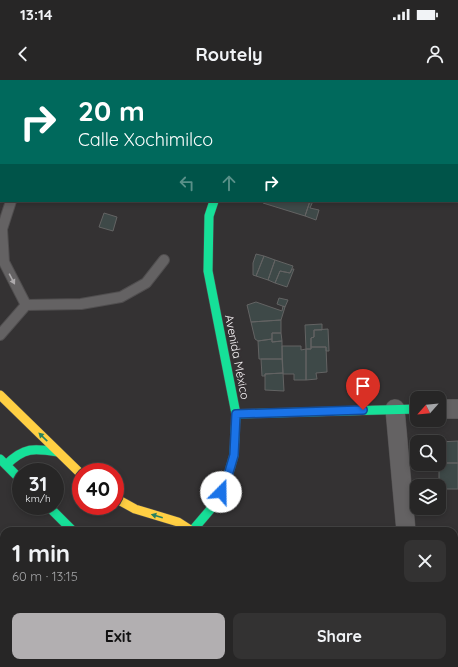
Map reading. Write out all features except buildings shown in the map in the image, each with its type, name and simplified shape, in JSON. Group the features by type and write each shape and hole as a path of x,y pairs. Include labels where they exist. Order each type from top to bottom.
{"street":[{"name":"Avenida México","path":"195,527 215,504 227,479 234,455 236,414 208,271 209,216 214,202"},
{"path":"0,395 72,465"},
{"path":"395,409 406,527"},
{"path":"236,414 410,409"},
{"path":"446,409 458,409"},
{"path":"12,471 3,462 19,453 37,449 58,452"},
{"path":"124,503 135,509 178,522 186,527"},
{"path":"57,515 69,527"}],"lane":[{"path":"11,202 2,229 4,262 26,305"},
{"path":"0,335 26,305 81,304 121,297 146,283 164,260"}],"traffic: fast":[{"path":"195,527 215,504 227,479 234,455 236,414 208,271 209,216 214,202"},
{"path":"236,414 410,409"},
{"path":"6,465 18,455 30,450 58,452"},
{"path":"0,459 12,471"},
{"path":"57,515 69,527"}],"traffic: slow":[{"path":"0,395 72,465"},
{"path":"124,503 135,509 178,522 186,527"}],"route":[{"path":"221,492 227,479 234,455 236,414 363,410"}]}
